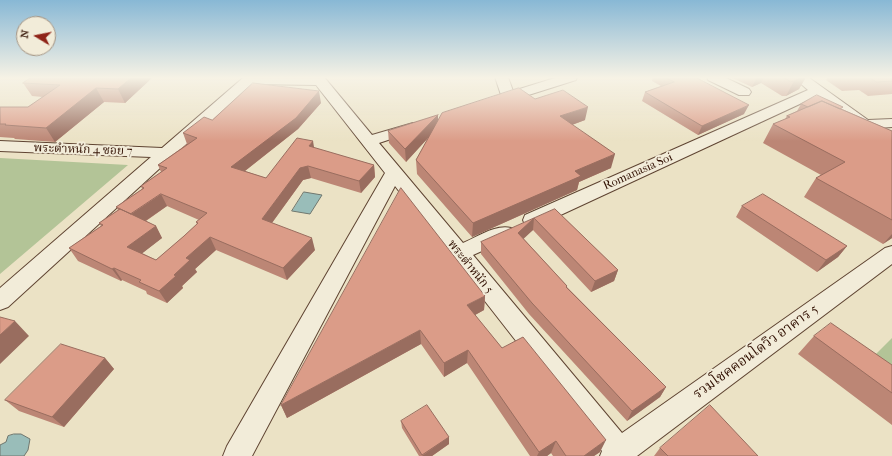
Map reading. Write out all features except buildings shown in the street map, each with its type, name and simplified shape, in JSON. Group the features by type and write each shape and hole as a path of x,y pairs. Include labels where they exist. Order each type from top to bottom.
{"street":[{"path":"0,301 228,98"},
{"name":"พระตำหนัก 5","path":"334,98 619,454"},
{"path":"487,104 505,98"},
{"name":"Romanasia Soi","path":"459,253 801,98"},
{"path":"827,98 892,145"},
{"path":"368,141 428,122"},
{"path":"866,125 892,123"},
{"name":"พระตำหนัก 4 ซอย 7","path":"0,146 166,153"},
{"path":"237,456 394,172"},
{"name":"รวมโชคคอนโดวิว อาคาร 5","path":"619,454 892,253"}],"green space":[{"path":"0,158 128,165 0,274"},
{"path":"892,338 892,387 865,365"}],"water":[{"path":"304,192 322,195 310,214 292,211"},
{"path":"21,434 30,439 28,450 24,456 0,456 0,445 6,442 8,436"}]}
